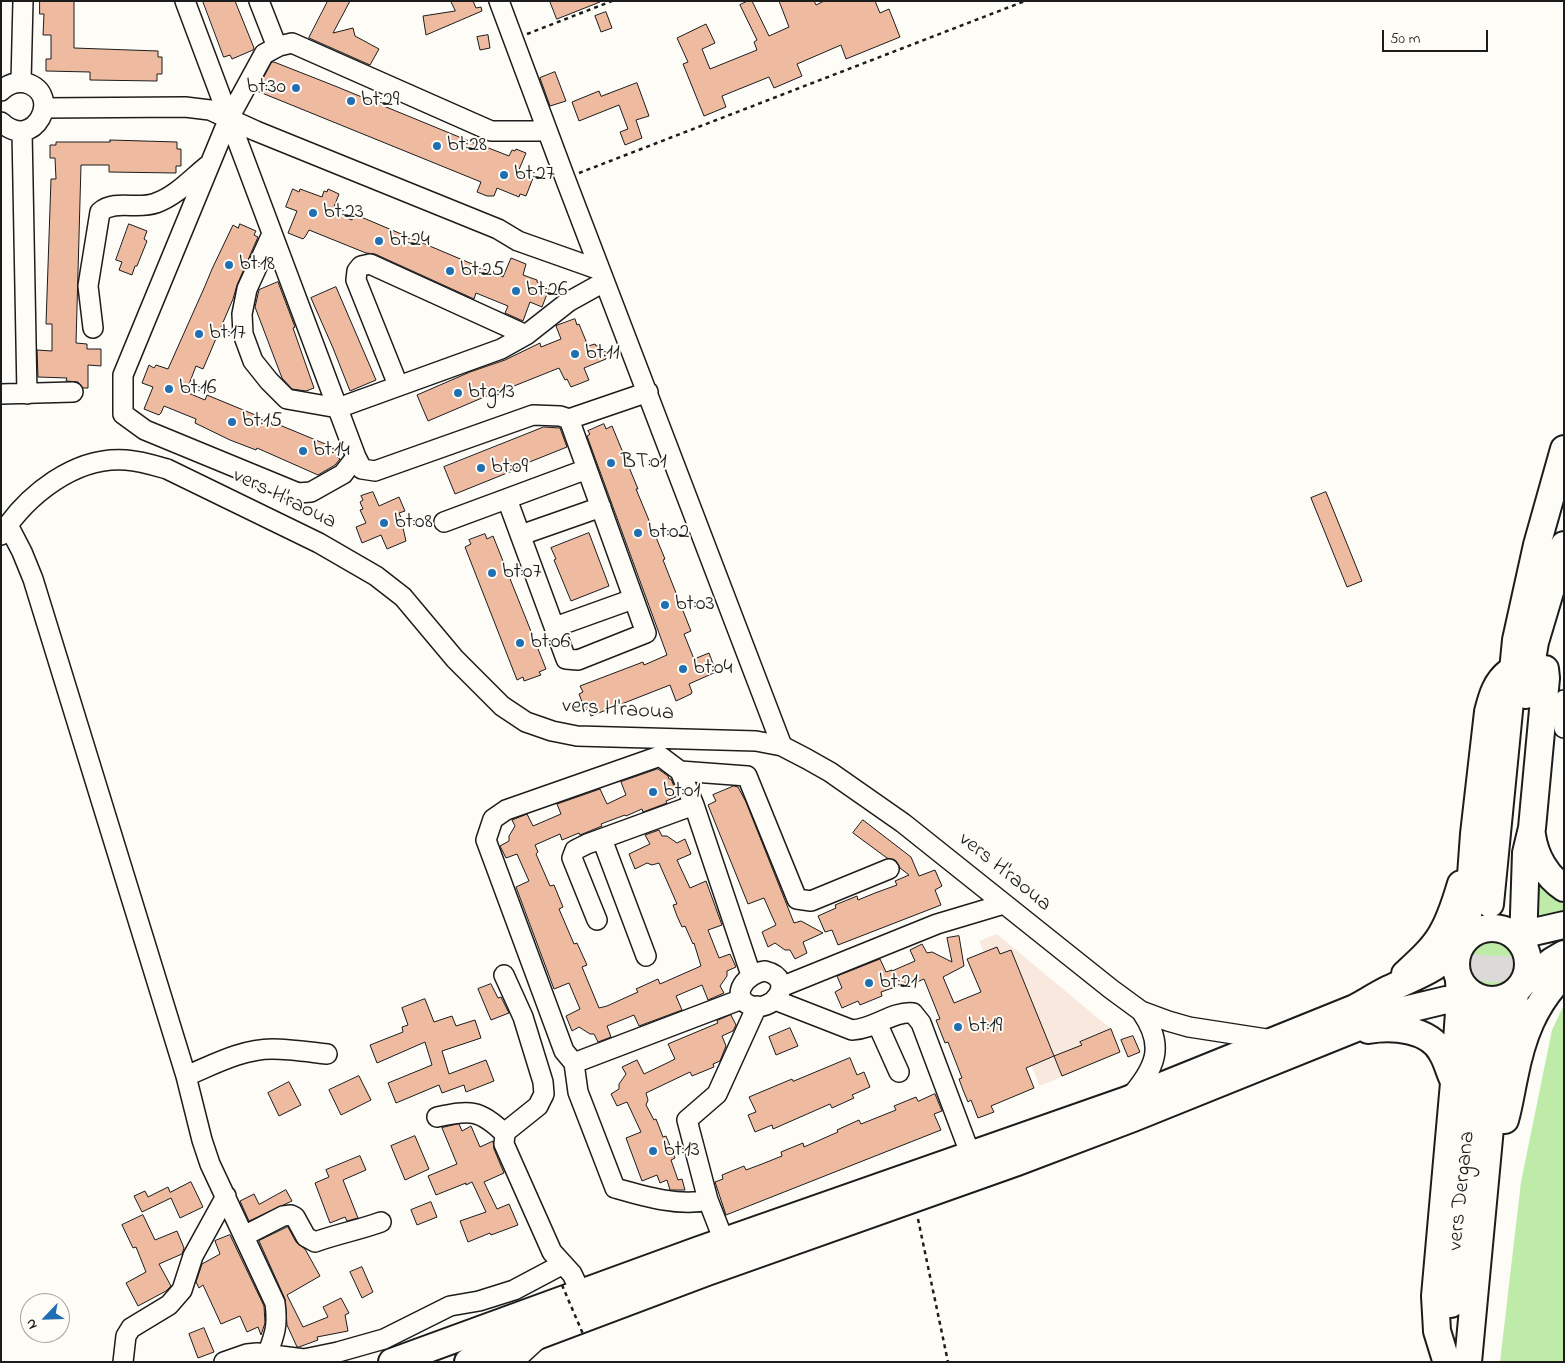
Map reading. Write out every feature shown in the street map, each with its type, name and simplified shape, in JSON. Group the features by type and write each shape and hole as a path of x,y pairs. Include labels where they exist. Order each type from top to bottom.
{"highway":[{"path":"1564,449 1524,599 1516,640 1512,670 1499,905 1534,642 1564,545"},
{"path":"1473,1307 1481,1299 1488,1281 1497,1214 1506,1089 1519,988 1527,974 1529,964 1521,939 1526,862 1552,736 1543,659 1534,642"},
{"path":"1453,1360 1473,1307 1475,1003 1456,968 1456,956 1462,943 1468,917 1473,850 1488,712 1498,683 1512,670"},
{"path":"1532,828 1534,844 1539,859 1547,873 1564,888"},
{"path":"1389,990 1428,952 1442,933 1451,914 1473,850"},
{"path":"392,1362 572,1289 724,1241 1127,1100 1355,1008 1439,965 1470,935 1480,929 1493,927 1505,930 1521,939 1564,925"},
{"path":"468,1362 707,1272 1026,1159 1345,1034 1396,1012 1506,998 1552,961 1564,954"},
{"path":"1505,1120 1523,1039 1538,1008 1552,986 1564,974"},
{"path":"1453,1360 1436,1325 1435,1296 1454,1083 1475,1003"},
{"name":"vers Dergana","path":"1453,1360 1475,1003"},
{"path":"1345,1034 1392,1028 1417,1033 1431,1040 1442,1052 1454,1083"}],"street":[{"path":"21,82 23,1"},
{"path":"259,1 277,47"},
{"path":"499,1 782,746"},
{"path":"187,8 362,469 375,471 533,415 560,416 569,419 648,392"},
{"path":"356,457 343,474 310,492 298,493 145,430 123,414 123,376 228,118 264,54 277,47 292,43 490,131 547,131"},
{"path":"1,91 13,83 29,84 36,88 41,95 44,108 41,118 30,129 22,131 7,127 1,122"},
{"path":"44,108 185,106 210,110 498,229 518,241 602,276"},
{"path":"22,131 28,394"},
{"path":"93,328 88,286 100,212 109,206 154,204 177,191 210,164"},
{"path":"272,234 247,288 242,314 243,334 253,361 287,399 338,408 501,349 526,335 602,276"},
{"path":"398,386 356,280 357,271 361,266 370,264 526,335"},
{"path":"1,394 73,392"},
{"path":"507,498 566,659 578,660 646,633 569,419"},
{"name":"vers H'raoua","path":"4,530 34,497 51,483 88,464 124,459 143,462 167,470 318,542 376,576 404,598 478,684 502,706 526,722 552,731 577,736 748,741 782,746 830,772 903,823 1111,989 1141,1010"},
{"path":"444,522 587,469"},
{"path":"521,535 600,507"},
{"path":"4,530 22,552 33,579 186,1076 206,1152 275,1303 277,1322 274,1338 267,1354"},
{"path":"555,627 633,599"},
{"path":"1564,700 1562,716 1564,728"},
{"path":"708,1200 695,1203 642,1196 616,1188 578,1092 574,1063 564,1051 486,840 493,820 506,810 660,756 680,771 694,805 751,975"},
{"path":"680,771 747,776 797,899 811,901 889,869"},
{"path":"596,920 572,858 575,850 694,805"},
{"path":"602,839 646,956"},
{"path":"574,1063 750,1003 766,1005 778,993 937,924 1004,904"},
{"path":"750,1003 741,990 744,982 751,975 765,971 772,973 780,981 778,993"},
{"path":"504,975 525,1024 544,1088 542,1100 538,1106 505,1134 506,1149 550,1248 574,1277 572,1289"},
{"path":"778,993 852,1030 862,1030 908,1012 918,1017 970,1156"},
{"path":"724,1241 708,1200 687,1120 717,1094 750,1003"},
{"path":"1141,1010 1189,1027 1274,1040"},
{"path":"1127,1100 1147,1076 1153,1061 1155,1047 1153,1033 1141,1010"},
{"path":"877,1023 899,1072"},
{"path":"186,1076 242,1054 262,1050 272,1049 327,1054"},
{"path":"437,1117 458,1112 479,1113 494,1123 505,1134"},
{"path":"123,1362 126,1336 131,1328 169,1305 182,1290 193,1256 226,1196"},
{"path":"244,1236 287,1215 295,1217 306,1238 312,1241 362,1229 381,1222"},
{"path":"224,1362 247,1354 267,1354 304,1359 384,1339 450,1306 479,1301 514,1290 563,1264"},
{"path":"513,1362 543,1335"}],"path":[{"path":"513,39 612,1"},
{"path":"565,178 1025,1"},
{"path":"913,1198 948,1362"},
{"path":"572,1289 583,1334"}],"shaded area":[{"path":"997,934 1111,1029 1120,1052 1040,1086 979,941"}],"green space":[{"path":"1535,874 1550,896 1564,904 1564,917 1533,922"},
{"path":"1488,938 1498,938 1512,945 1519,959 1519,969 1512,983 1498,990 1488,990 1478,986 1471,979 1467,969 1467,959 1471,949 1478,942"},
{"path":"1564,1005 1564,1362 1500,1362 1521,1182 1552,1030"}],"building":[{"path":"40,1 74,1 74,48 158,51 158,57 162,57 162,74 157,74 157,81 90,80 90,72 46,71 46,59 51,59 51,35 43,35 44,14 40,14"},
{"path":"203,1 235,1 254,48 253,50 232,59 230,55 224,57"},
{"path":"328,1 350,1 333,33 353,28 355,36 379,49 370,65 309,38"},
{"path":"451,1 473,1 476,8 481,7 482,11 426,35 423,16 455,11"},
{"path":"550,1 600,1 600,2 557,19"},
{"path":"752,1 769,36 789,27 779,1 814,1 816,5 824,1 875,1 880,13 889,9 900,37 846,59 841,45 797,64 802,76 774,88 769,77 722,96 726,107 704,116 683,64 688,62 677,38 706,24 715,43 702,49 710,69 757,50 754,42 757,40 740,5"},
{"path":"606,12 612,28 601,32 595,16"},
{"path":"488,35 490,48 480,50 477,37"},
{"path":"272,62 486,148 509,156 512,150 515,151 516,149 526,153 518,172 533,178 526,196 520,194 519,197 497,188 494,196 487,196 477,192 481,182 257,91"},
{"path":"555,72 566,101 550,106 540,78"},
{"path":"637,83 649,116 636,120 642,138 625,145 620,132 628,129 619,105 579,121 572,102 599,91 601,96"},
{"path":"110,140 177,142 177,149 181,149 181,166 176,166 176,173 109,172 109,165 81,165 76,343 87,344 87,349 101,349 101,366 88,365 88,388 83,388 78,382 66,381 67,378 38,377 37,350 52,351 52,324 46,324 51,179 56,179 55,158 50,158 50,145 56,145 56,142 110,142"},
{"path":"293,189 299,192 300,189 322,197 324,191 327,192 328,189 339,194 332,212 352,220 354,214 503,277 511,258 526,264 523,275 537,280 537,282 543,284 542,286 549,289 542,307 530,302 523,321 505,313 508,306 476,293 474,299 375,254 366,253 309,230 303,239 288,233 297,211 286,207"},
{"path":"129,224 147,231 144,239 147,241 132,275 119,270 122,262 116,260"},
{"path":"240,224 256,231 254,235 258,237 203,369 196,366 186,392 205,400 207,395 340,450 337,457 340,459 335,465 318,475 257,448 256,450 230,440 195,423 196,419 164,406 159,415 144,409 153,387 142,383 149,365 154,368 156,365 168,369 233,225 238,228"},
{"path":"278,282 295,327 293,328 314,388 306,391 292,389 282,378 255,307 259,290"},
{"path":"336,287 376,380 350,391 311,298"},
{"path":"575,319 588,346 600,344 606,359 584,368 589,380 571,387 559,368 503,389 428,421 417,395 470,372 505,360 540,343 541,347 561,339 556,326"},
{"path":"604,424 606,429 612,426 665,559 663,560 691,631 684,634 694,659 709,653 716,672 689,684 691,694 676,701 670,685 591,716 588,709 585,710 579,694 583,692 580,686 643,662 644,665 667,655 587,436 590,434 588,431"},
{"path":"544,427 560,428 567,447 455,494 444,467"},
{"name":"bt:08","path":"373,492 379,506 399,497 405,511 399,513 405,527 403,528 406,541 387,549 381,535 362,543 356,527 366,523 360,510 363,509 360,502 363,500 361,496"},
{"path":"1326,492 1362,581 1347,587 1311,498"},
{"path":"589,533 609,586 571,601 551,548"},
{"path":"485,534 487,539 493,536 546,669 539,672 541,675 524,681 523,677 517,680 465,547 471,544 469,540"},
{"path":"658,769 671,779 678,796 666,801 667,803 643,812 642,809 601,824 602,826 580,835 579,833 562,840 560,834 535,845 538,852 536,854 550,886 554,885 563,907 559,909 574,944 577,943 587,965 582,967 599,1008 638,992 636,989 658,979 660,984 701,966 694,943 685,926 682,927 677,916 673,905 677,904 659,863 652,865 647,863 635,869 629,854 650,844 645,835 659,830 662,836 667,836 677,843 685,839 691,854 677,860 690,888 706,881 722,925 708,930 719,958 730,954 736,967 727,971 727,976 720,986 724,993 708,1000 702,985 676,996 682,1010 639,1026 634,1015 607,1026 611,1037 598,1042 594,1034 590,1034 579,1027 572,1031 566,1016 580,1009 569,983 554,989 516,887 529,881 517,854 506,858 500,846 509,841 509,836 515,826 512,820 527,814 533,826 561,814 557,804 600,789 607,804 626,795 621,782"},
{"path":"734,786 738,787 746,802 794,923 801,921 823,933 803,942 807,953 795,959 790,950 785,950 775,943 768,947 762,932 776,925 764,898 748,904 708,805 716,801 713,795"},
{"path":"863,820 911,857 919,876 935,870 942,886 935,890 941,905 838,945 832,930 825,932 818,916 836,908 835,905 857,896 858,900 897,885 895,881 909,875 900,868 895,860 887,858 853,833"},
{"path":"959,936 964,966 943,977 954,1003 981,992 967,959 997,947 1000,954 1011,950 1054,1056 1026,1068 1034,1088 991,1106 994,1112 978,1118 971,1100 968,1102 963,1090 959,1079 962,1078 948,1042 945,1043 936,1020 940,1019 924,979 917,982 912,979 881,992 882,996 860,1005 858,1001 842,1008 835,992 842,988 837,976 880,959 886,972 892,971 915,961 910,950 922,944 927,953 932,952 952,962 947,938"},
{"path":"491,984 498,998 501,997 509,1013 491,1020 478,989"},
{"path":"425,999 434,1022 452,1016 456,1026 475,1020 481,1038 442,1051 449,1074 486,1060 494,1081 466,1092 464,1085 442,1093 439,1085 396,1103 388,1083 432,1065 425,1042 377,1063 370,1045 403,1032 402,1027 408,1025 402,1008"},
{"path":"731,1015 736,1025 733,1031 722,1036 726,1046 720,1061 713,1064 714,1067 692,1076 690,1072 646,1093 648,1100 646,1105 654,1120 656,1119 663,1137 666,1136 675,1158 671,1160 678,1180 682,1179 685,1190 670,1190 667,1180 660,1183 657,1175 642,1181 626,1138 641,1132 627,1102 617,1106 611,1094 619,1089 619,1084 626,1074 622,1067 637,1060 644,1074 675,1059 668,1044 718,1023 717,1021"},
{"path":"790,1028 798,1046 776,1055 769,1037"},
{"path":"1111,1029 1120,1052 1062,1076 1054,1056 1082,1045 1080,1042"},
{"path":"1133,1036 1140,1052 1128,1057 1121,1040"},
{"path":"850,1058 857,1075 864,1072 870,1087 852,1095 854,1098 832,1108 830,1104 773,1129 772,1125 755,1132 748,1115 756,1112 749,1097"},
{"path":"359,1076 371,1100 341,1115 329,1090"},
{"path":"289,1082 301,1105 279,1116 268,1093"},
{"path":"935,1094 942,1111 934,1114 941,1130 726,1215 715,1182 723,1179 722,1175 744,1166 746,1170 782,1156 781,1152 803,1143 804,1147 838,1132 837,1130 859,1120 861,1124 896,1110 894,1106 916,1097 918,1101"},
{"path":"459,1124 462,1131 471,1126 480,1147 493,1141 494,1149 504,1173 484,1182 497,1209 509,1204 518,1225 468,1242 460,1221 486,1212 472,1182 436,1195 428,1176 457,1164 442,1128"},
{"path":"415,1136 429,1169 405,1180 391,1146"},
{"path":"360,1156 366,1170 343,1180 358,1218 347,1221 345,1217 330,1223 315,1183 329,1177 326,1170"},
{"path":"191,1182 203,1207 180,1218 171,1198 142,1212 134,1196 145,1191 148,1197 168,1187 170,1192"},
{"path":"286,1190 292,1201 249,1221 240,1201 254,1194 259,1204"},
{"path":"431,1202 437,1217 417,1225 411,1210"},
{"path":"143,1215 155,1240 177,1231 184,1248 182,1254 159,1264 171,1286 166,1291 138,1306 126,1283 146,1272 136,1247 133,1248 122,1225"},
{"path":"288,1227 296,1242 305,1249 320,1276 287,1295 303,1327 328,1317 323,1307 341,1298 349,1313 345,1315 348,1331 317,1337 318,1340 299,1347 297,1347 287,1325 285,1299 259,1241"},
{"path":"230,1235 264,1306 265,1323 261,1335 258,1327 247,1332 240,1316 221,1324 203,1285 199,1288 196,1282 202,1264 220,1254 215,1241"},
{"path":"362,1267 373,1292 362,1298 350,1272"},
{"path":"204,1328 214,1352 198,1358 189,1334"}],"tunnel":[{"path":"1479,1020 1490,904"},
{"path":"1500,1021 1508,905"}],"place":[{"name":"bt:30","path":"296,88"},
{"name":"bt:29","path":"351,101"},
{"name":"bt:28","path":"437,146"},
{"name":"bt:27","path":"504,175"},
{"name":"bt:23","path":"313,213"},
{"name":"bt:24","path":"379,241"},
{"name":"bt:18","path":"229,265"},
{"name":"bt:25","path":"450,271"},
{"name":"bt:26","path":"516,291"},
{"name":"bt:17","path":"199,334"},
{"name":"bt:11","path":"575,354"},
{"name":"bt:16","path":"169,389"},
{"name":"btg:13","path":"458,393"},
{"name":"bt:15","path":"232,422"},
{"name":"bt:14","path":"303,451"},
{"name":"BT:01","path":"611,463"},
{"name":"bt:09","path":"481,468"},
{"name":"bt:08","path":"384,523"},
{"name":"bt:02","path":"638,533"},
{"name":"bt:07","path":"492,573"},
{"name":"bt:03","path":"665,605"},
{"name":"bt:06","path":"520,643"},
{"name":"bt:04","path":"683,669"},
{"name":"bt:01","path":"653,792"},
{"name":"bt:21","path":"869,983"},
{"name":"bt:19","path":"958,1027"},
{"name":"bt:13","path":"653,1151"}]}
